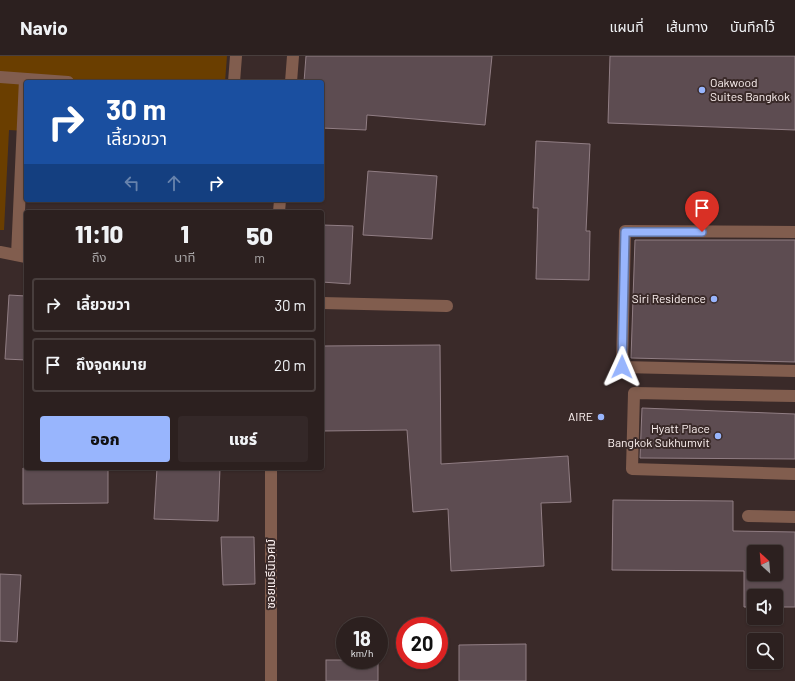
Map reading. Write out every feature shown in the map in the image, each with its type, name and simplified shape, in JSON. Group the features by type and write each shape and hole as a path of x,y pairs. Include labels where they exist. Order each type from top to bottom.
{"street":[{"path":"234,80 236,56"},
{"path":"291,80 293,56"},
{"path":"0,77 39,80"},
{"path":"0,252 21,256 24,123"},
{"path":"795,232 625,232 622,367 795,371"},
{"path":"324,303 447,306"},
{"path":"795,396 634,393 632,469 795,474"},
{"name":"ซอยเมธีนิเวศม์","path":"270,681 271,470"},
{"path":"748,516 795,516"}],"shaded area":[{"path":"0,56 227,56 225,80 24,80 24,131 9,130 4,230 0,230"}],"building":[{"path":"306,56 492,56 485,125 367,115 366,130 324,128 324,80 304,80"},
{"name":"Oakwood Suites Bangkok","path":"610,56 795,56 795,130 608,123"},
{"path":"536,141 590,144 586,231 590,231 589,280 536,279 538,208 533,208"},
{"path":"368,171 437,176 432,239 363,235"},
{"path":"324,225 353,226 350,284 324,282"},
{"name":"Siri Residence","path":"635,240 795,240 795,362 631,358"},
{"path":"9,295 24,296 24,360 5,359"},
{"path":"440,345 441,464 568,456 571,502 541,503 544,566 451,571 448,509 413,512 407,430 324,431 324,346"},
{"name":"Hyatt Place Bangkok Sukhumvit","path":"642,408 795,414 795,459 640,458"},
{"path":"23,468 24,470 108,470 108,503 23,504"},
{"path":"157,470 220,470 218,521 154,519"},
{"path":"613,500 733,501 733,531 795,532 795,607 783,607 783,589 747,589 747,607 744,607 744,571 612,570"},
{"path":"221,537 254,537 255,584 223,585"},
{"path":"0,574 21,575 17,642 0,641"},
{"path":"526,644 526,681 459,681 459,645"},
{"path":"326,660 336,660 336,669 378,669 378,681 326,681"}],"place":[{"name":"Oakwood Suites Bangkok","path":"702,90"},
{"name":"Siri Residence","path":"714,299"},
{"name":"AIRE","path":"601,417"},
{"name":"Hyatt Place Bangkok Sukhumvit","path":"718,436"}],"route":[{"path":"622,367 625,232 702,232"}]}
